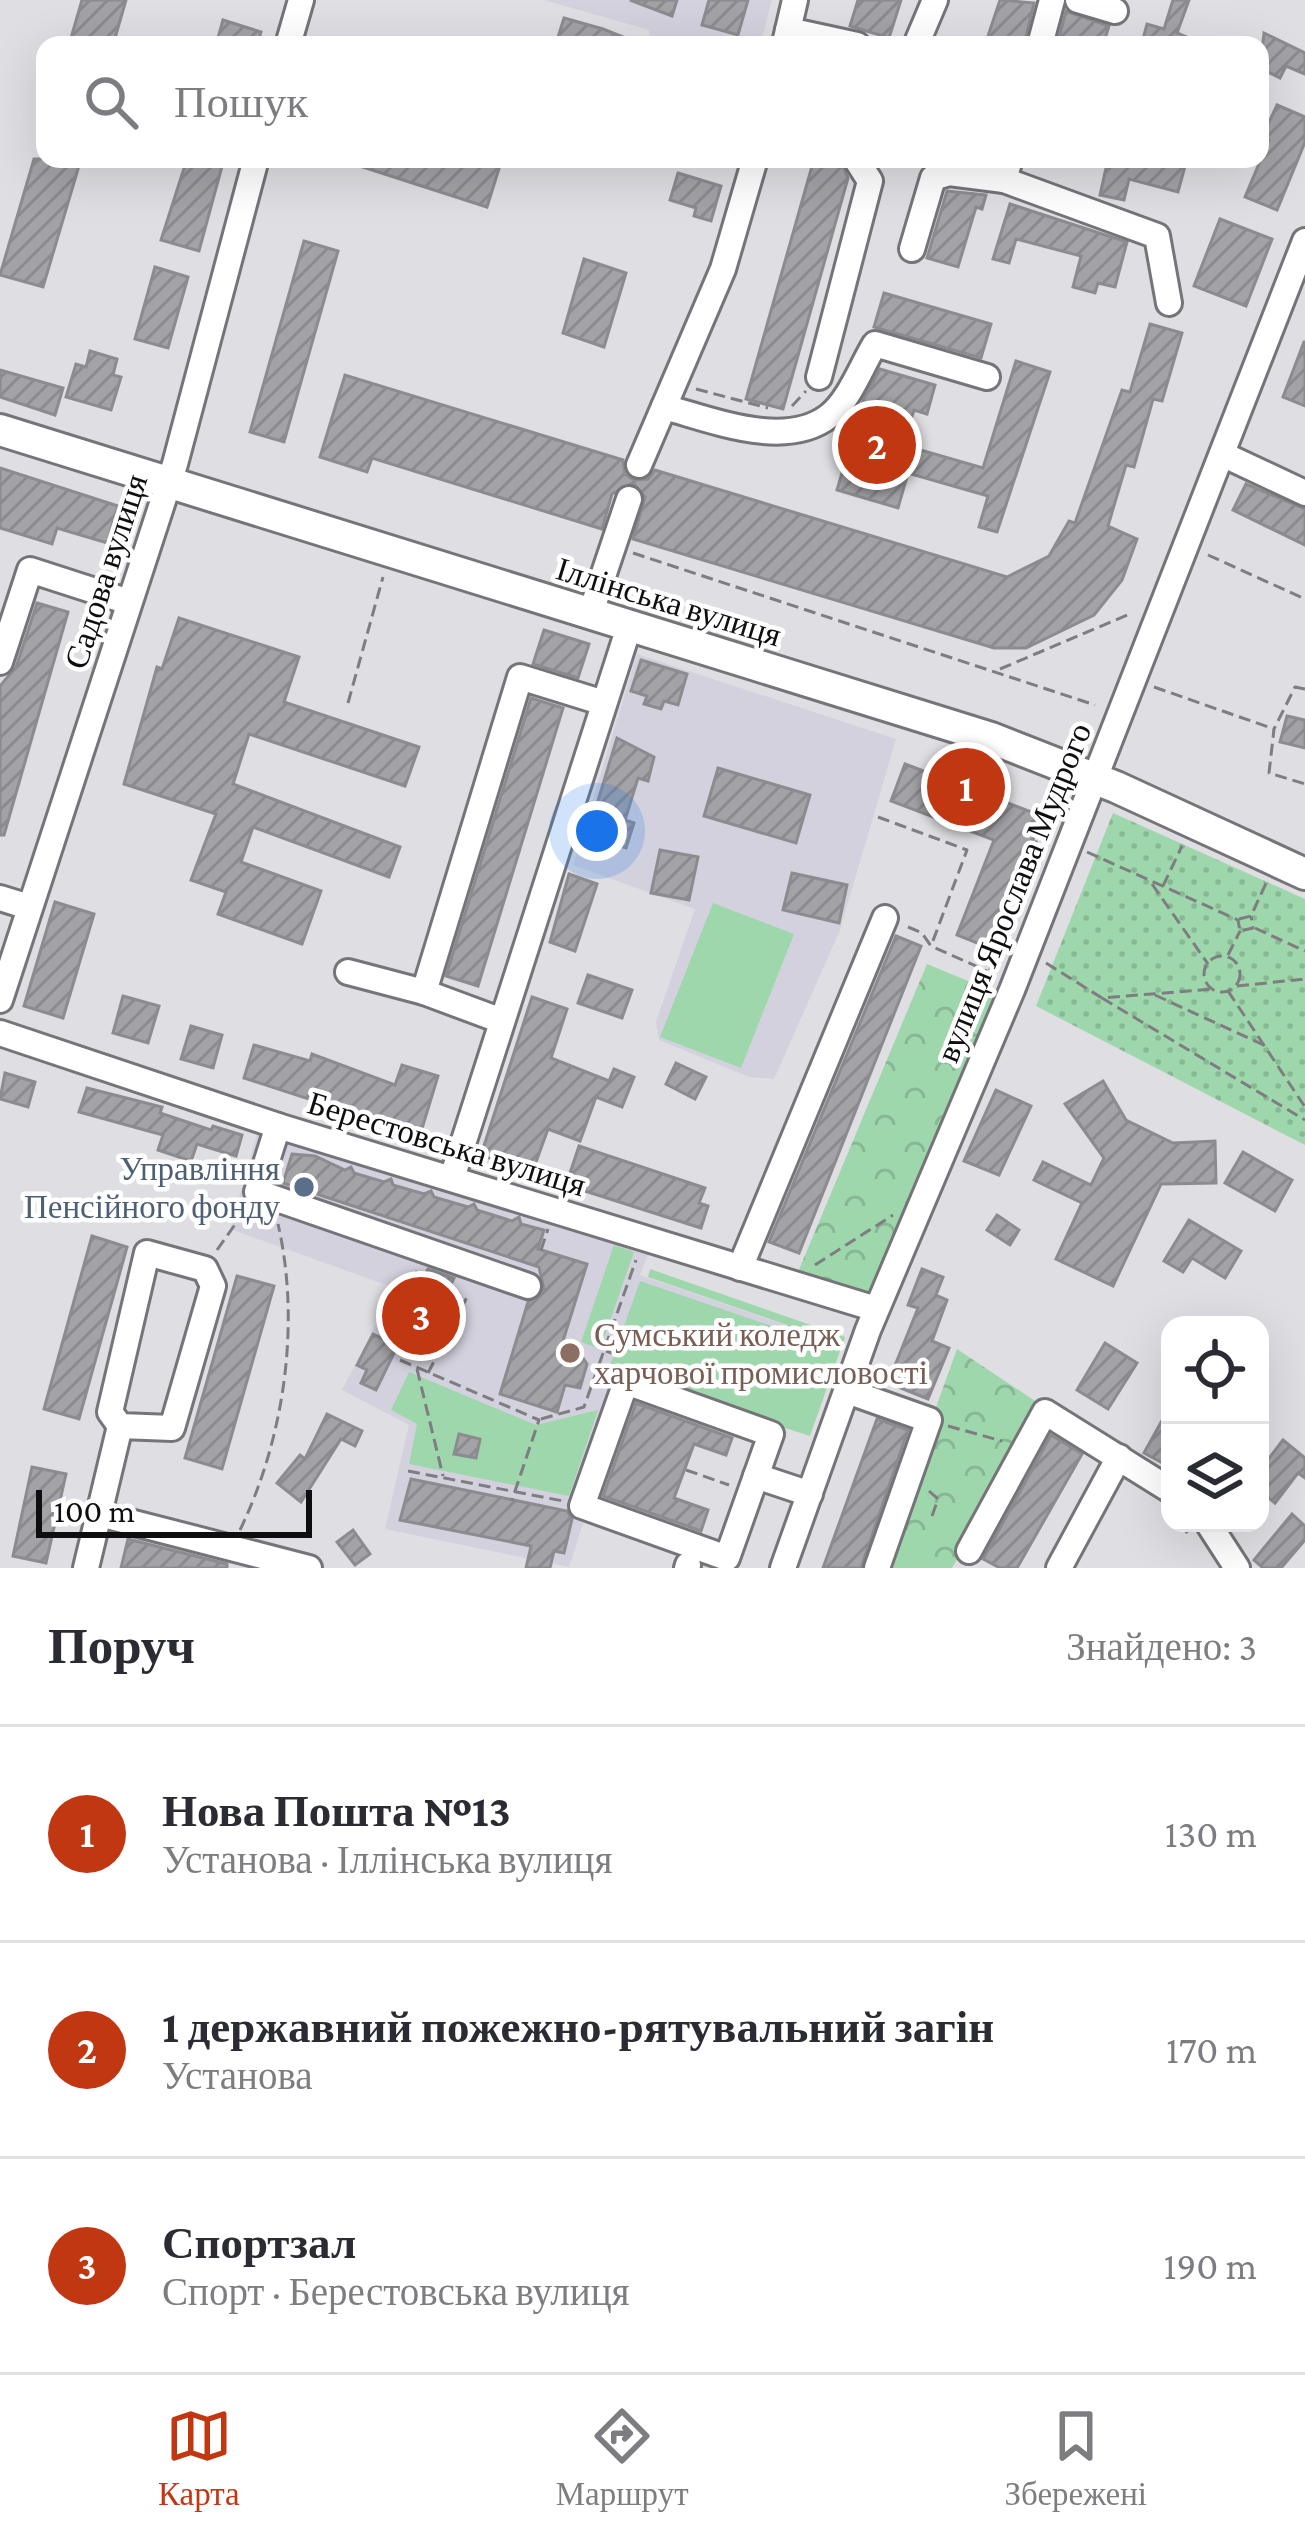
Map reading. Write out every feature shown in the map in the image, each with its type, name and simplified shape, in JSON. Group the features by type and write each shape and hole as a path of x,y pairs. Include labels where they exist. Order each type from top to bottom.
{"main road":[{"name":"Іллінська вулиця","path":"0,430 992,738 1095,778 1305,874"}],"street":[{"path":"291,36 301,0"},
{"path":"786,36 795,0"},
{"path":"920,36 935,0"},
{"path":"1042,36 1052,0"},
{"path":"1078,0 1115,11"},
{"name":"Садова вулиця","path":"0,1000 169,483 254,168"},
{"path":"639,465 723,269 752,168"},
{"path":"819,377 870,181 862,168"},
{"path":"912,249 933,178 1007,169 1157,236 1169,303"},
{"name":"вулиця Ярослава Мудрого","path":"783,1568 876,1309 1095,778 1304,245"},
{"path":"664,407 766,430 804,430 833,414 875,344 987,377"},
{"path":"1222,454 1305,493"},
{"path":"590,615 629,499"},
{"path":"0,662 30,570 129,602"},
{"path":"452,1178 629,628"},
{"path":"424,992 520,677 604,703"},
{"path":"0,898 29,908"},
{"path":"740,1268 885,918"},
{"path":"347,972 424,992 502,1021"},
{"name":"Берестовська вулиця","path":"0,1033 278,1126 876,1309"},
{"path":"278,1126 265,1195 528,1286"},
{"path":"86,1568 120,1426 110,1412 147,1253 205,1269 213,1286 172,1428 120,1426"},
{"path":"626,1382 772,1434 753,1484 727,1558 582,1506 626,1382"},
{"path":"847,1391 929,1420 878,1568"},
{"path":"969,1551 1045,1412 1161,1484"},
{"path":"1059,1568 1119,1457"},
{"path":"753,1484 810,1494"},
{"path":"99,1514 309,1568"},
{"path":"1214,1532 1237,1568"}],"path":[{"path":"688,387 786,413 819,377"},
{"path":"614,547 999,669 1095,705"},
{"path":"1202,552 1305,599"},
{"path":"347,704 385,570"},
{"path":"999,669 1132,613"},
{"path":"1152,686 1274,729"},
{"path":"1305,689 1295,687 1274,729 1269,773 1305,784"},
{"path":"922,933 931,946 988,971 1053,795"},
{"path":"878,817 967,850 931,946"},
{"path":"1162,887 1183,844"},
{"path":"1085,851 1238,920 1251,916"},
{"path":"1253,928 1251,916 1268,880"},
{"path":"1151,882 1208,964 1205,976 1213,989"},
{"path":"1208,964 1227,956 1240,931 1238,920"},
{"path":"1240,931 1253,928 1305,951"},
{"path":"1227,956 1240,970 1235,986"},
{"path":"1039,958 1305,1120"},
{"path":"1102,998 1228,991 1235,986 1305,979"},
{"path":"1228,991 1305,1107"},
{"path":"1154,994 1267,1046"},
{"path":"205,1269 265,1195"},
{"path":"232,1548 262,1481 286,1376 284,1248 265,1195"},
{"path":"799,1276 907,1206"},
{"path":"541,1250 544,1241"},
{"path":"400,1360 539,1420 584,1407 640,1249"},
{"path":"395,1312 429,1255"},
{"path":"427,1374 467,1297"},
{"path":"604,1350 622,1357"},
{"path":"417,1369 444,1478"},
{"path":"512,1500 539,1420"},
{"path":"929,1420 1026,1447"},
{"path":"686,1470 753,1484"},
{"path":"408,1471 570,1503"},
{"path":"910,1474 938,1498 931,1519"}],"shaded area":[{"path":"544,0 772,0 762,36 649,36 649,30"},
{"path":"637,654 896,739 840,930 774,1079 749,1077 659,1040 656,1022 695,909 573,865"},
{"name":"Сумський коледж харчової промисловості","path":"261,1120 653,1241 640,1275 788,1326 754,1422 615,1374 569,1507 586,1514 569,1567 385,1529 409,1425 342,1390 395,1288 230,1229"}],"green space":[{"path":"1113,813 1305,899 1305,1145 1036,1006"},
{"path":"713,903 794,934 741,1068 660,1037"},
{"path":"927,964 1002,995 873,1296 798,1272"},
{"path":"614,1245 634,1252 600,1349 581,1342"},
{"path":"650,1269 845,1337 810,1436 608,1371 640,1281 786,1331 787,1325 648,1277"},
{"path":"957,1349 1044,1407 952,1568 878,1568"},
{"path":"409,1372 536,1425 598,1410 569,1496 409,1464 417,1424 391,1410"}],"building":[{"path":"82,0 126,0 116,36 72,36"},
{"path":"630,0 677,0 672,16"},
{"path":"709,0 748,0 738,35 702,25"},
{"path":"858,0 901,0 890,36 850,26"},
{"path":"1000,0 1034,3 1026,36 988,36"},
{"path":"1173,0 1189,0 1177,33 1184,36 1144,36 1147,24 1164,29"},
{"path":"1066,11 1109,26 1106,36 1059,36"},
{"path":"564,18 620,36 558,36"},
{"path":"223,20 261,32 260,36 219,36"},
{"path":"1264,33 1305,53 1305,74 1286,66 1280,78 1269,72 1269,36"},
{"path":"1277,105 1305,117 1305,142 1277,210 1245,197 1257,168 1269,168 1269,122"},
{"path":"34,159 36,168 78,168 43,287 0,275"},
{"path":"184,168 222,168 199,251 161,240"},
{"path":"366,168 499,168 487,207"},
{"path":"811,168 844,168 848,178 783,409 746,399"},
{"path":"1106,168 1185,168 1178,192 1129,179 1124,200 1100,195"},
{"path":"678,173 721,186 711,221 694,216 696,208 670,200"},
{"path":"947,191 986,195 982,209 976,207 958,267 927,258"},
{"path":"1010,204 1127,242 1115,287 1098,283 1095,293 1073,287 1081,256 1016,239 1009,263 993,259"},
{"path":"1220,219 1272,239 1246,306 1194,286"},
{"path":"304,241 338,251 284,442 250,432"},
{"path":"584,259 626,273 604,347 563,333"},
{"path":"155,267 188,277 168,348 135,339"},
{"path":"884,293 991,324 981,358 874,327"},
{"path":"1150,324 1182,333 1162,401 1153,399 1134,467 1126,465 1108,526 1137,539 1122,580 1094,615 1026,648 994,648 633,539 645,497 633,483 612,494 602,529 372,458 367,472 320,457 345,375 623,460 625,474 634,480 648,479 655,470 1007,577 1049,556 1069,521 1075,523 1122,390 1130,392"},
{"path":"1305,342 1305,406 1283,397"},
{"path":"90,351 117,359 113,375 121,377 111,410 66,397 76,364 86,367"},
{"path":"1016,361 1050,372 997,532 979,527 988,496 908,473 898,508 837,490 864,398 880,369 935,385 927,414 914,410 903,445 983,468"},
{"path":"0,370 63,388 55,415 0,397"},
{"path":"0,468 118,506 107,543 57,528 52,544 0,528"},
{"path":"1246,484 1305,509 1305,545 1233,510"},
{"path":"37,603 68,612 4,835 0,835 0,686 16,667"},
{"path":"179,618 299,657 284,702 419,747 405,786 249,734 233,784 400,847 389,877 253,827 241,862 321,891 302,944 218,914 226,892 191,880 216,814 124,784 157,667 162,669"},
{"path":"544,630 589,644 578,678 533,664"},
{"path":"641,660 687,674 678,705 664,701 661,709 644,704 647,696 631,691"},
{"path":"531,698 563,708 478,986 446,976"},
{"path":"1287,716 1305,720 1305,748 1280,742"},
{"path":"617,738 654,757 648,781 638,778 625,820 634,823 626,848 587,837"},
{"path":"905,764 1042,816 992,949 957,935 994,840 891,801"},
{"path":"718,768 810,795 796,843 704,816"},
{"path":"660,850 698,857 689,900 651,893"},
{"path":"792,873 847,885 839,923 783,910"},
{"path":"569,874 597,884 575,951 550,942"},
{"path":"55,902 94,914 63,1018 24,1006"},
{"path":"896,936 921,946 799,1253 769,1242"},
{"path":"588,975 632,990 622,1018 578,1003"},
{"path":"123,996 159,1006 148,1043 113,1033"},
{"path":"532,997 567,1009 551,1058 609,1081 614,1069 634,1077 622,1107 596,1097 580,1141 548,1129 532,1173 481,1155"},
{"path":"191,1026 222,1035 213,1068 181,1059"},
{"path":"254,1045 310,1061 312,1054 395,1085 402,1065 438,1076 420,1135 244,1078"},
{"path":"676,1063 706,1077 695,1099 666,1084"},
{"path":"5,1073 35,1082 28,1107 0,1099"},
{"path":"1103,1081 1126,1120 1173,1143 1215,1141 1216,1183 1161,1184 1113,1286 1056,1259 1082,1203 1034,1180 1043,1162 1091,1185 1104,1158 1065,1104"},
{"path":"87,1088 162,1107 160,1113 211,1130 213,1126 242,1135 236,1156 197,1144 191,1161 158,1150 163,1135 79,1112"},
{"path":"996,1090 1031,1106 999,1175 964,1161"},
{"path":"579,1146 705,1188 699,1203 708,1206 701,1228 566,1185"},
{"path":"1243,1152 1292,1180 1275,1211 1225,1183"},
{"path":"292,1154 315,1156 345,1170 351,1167 354,1173 384,1182 391,1179 393,1185 424,1194 431,1191 434,1197 468,1207 474,1204 477,1210 512,1221 519,1217 521,1224 544,1230 538,1249 587,1264 562,1344 577,1349 587,1364 580,1388 565,1385 557,1412 500,1394 528,1302 544,1290 539,1267 283,1183"},
{"path":"997,1215 1019,1230 1010,1245 987,1230"},
{"path":"1189,1220 1241,1251 1225,1278 1192,1258 1183,1272 1164,1261"},
{"path":"92,1236 127,1247 79,1419 44,1409"},
{"path":"428,1269 454,1278 449,1288 458,1293 421,1359 397,1347 376,1390 361,1383 367,1370 357,1365 373,1334 385,1340"},
{"path":"922,1269 943,1277 936,1295 947,1300 932,1341 949,1348 928,1399 888,1383 918,1308 908,1305"},
{"path":"237,1276 274,1286 222,1469 185,1458"},
{"path":"1105,1343 1137,1363 1108,1409 1077,1390"},
{"path":"636,1403 732,1438 726,1455 694,1444 674,1498 708,1510 701,1531 603,1496"},
{"path":"327,1414 362,1431 355,1446 341,1439 301,1502 277,1483 300,1455 305,1459"},
{"path":"877,1419 908,1430 861,1568 823,1568"},
{"path":"1161,1422 1161,1462 1144,1453"},
{"path":"459,1434 480,1439 476,1458 454,1454"},
{"path":"1051,1435 1082,1454 1017,1568 1000,1568 983,1559"},
{"path":"1283,1440 1305,1458 1305,1478 1298,1473 1275,1503 1269,1498 1269,1458"},
{"path":"32,1467 66,1474 46,1563 13,1556"},
{"path":"411,1479 567,1511 572,1519 564,1553 554,1551 550,1568 526,1568 531,1546 400,1520"},
{"path":"1292,1514 1305,1526 1305,1540 1281,1568 1263,1568 1254,1560"},
{"path":"353,1530 370,1554 355,1565 337,1542"},
{"path":"128,1539 227,1564 227,1568 121,1568"}],"place":[{"name":"1 державний пожежно-рятувальний загін","path":"877,445"},
{"name":"Нова Пошта №13","path":"966,787"},
{"name":"Управління Пенсійного фонду","path":"304,1187"},
{"name":"Спортзал","path":"421,1316"},
{"name":"Сумський коледж харчової промисловості","path":"570,1353"}]}
